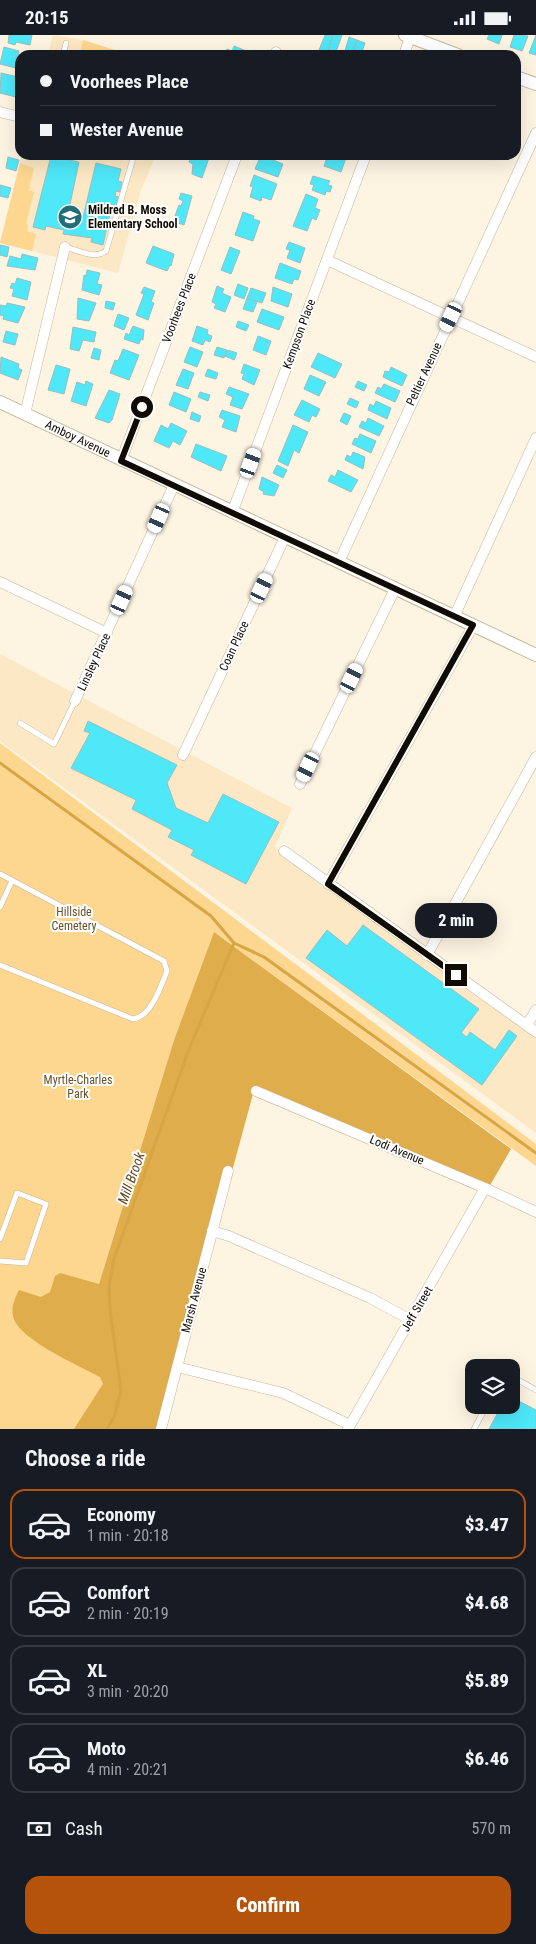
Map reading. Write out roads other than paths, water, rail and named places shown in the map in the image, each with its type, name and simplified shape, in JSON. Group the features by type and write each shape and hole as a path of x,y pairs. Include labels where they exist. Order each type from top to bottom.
{"street":[{"path":"405,50 408,36 445,50"},
{"path":"521,79 536,84"},
{"path":"0,112 15,116"},
{"name":"Peltier Avenue","path":"339,562 536,133"},
{"name":"Voorhees Place","path":"121,461 235,160"},
{"name":"Kempson Place","path":"232,513 364,160"},
{"path":"25,414 65,247"},
{"path":"327,260 536,357"},
{"name":"Amboy Avenue","path":"0,402 121,461 536,655"},
{"path":"454,617 536,438"},
{"name":"Linsley Place","path":"75,701 174,485"},
{"name":"Coan Place","path":"183,755 286,537"},
{"path":"0,582 107,633"},
{"path":"300,784 396,589"},
{"path":"328,884 473,625"},
{"path":"427,955 536,757"},
{"path":"284,851 536,1032"},
{"path":"527,1025 536,1010"},
{"name":"Lodi Avenue","path":"256,1091 485,1188 536,1212"},
{"name":"Marsh Avenue","path":"161,1429 228,1171"},
{"name":"Jeff Street","path":"349,1427 485,1188"},
{"path":"212,1231 370,1298 411,1320"},
{"path":"177,1367 283,1393 349,1427"}],"lane":[{"path":"64,50 66,43"},
{"path":"65,247 90,255 101,254 106,251 133,160"},
{"path":"20,723 54,744 75,701"},
{"path":"0,874 164,961 167,971 148,1011 140,1018 133,1019 0,965"},
{"path":"0,907 12,881"},
{"path":"0,1239 16,1193 46,1204 26,1263 0,1261"},
{"path":"520,1380 536,1390"},
{"path":"474,1429 482,1414"}],"waterway":[{"path":"0,763 211,916 234,943 264,957 536,1153"},
{"name":"Mill Brook","path":"107,1429 114,1417 121,1391 110,1310 109,1286 114,1259 189,1049 234,943"}],"place":[{"name":"Mildred B. Moss Elementary School","path":"70,217"}],"park label":[{"name":"Hillside Cemetery","path":"74,919"},
{"name":"Myrtle-Charles Park","path":"78,1087"}]}
